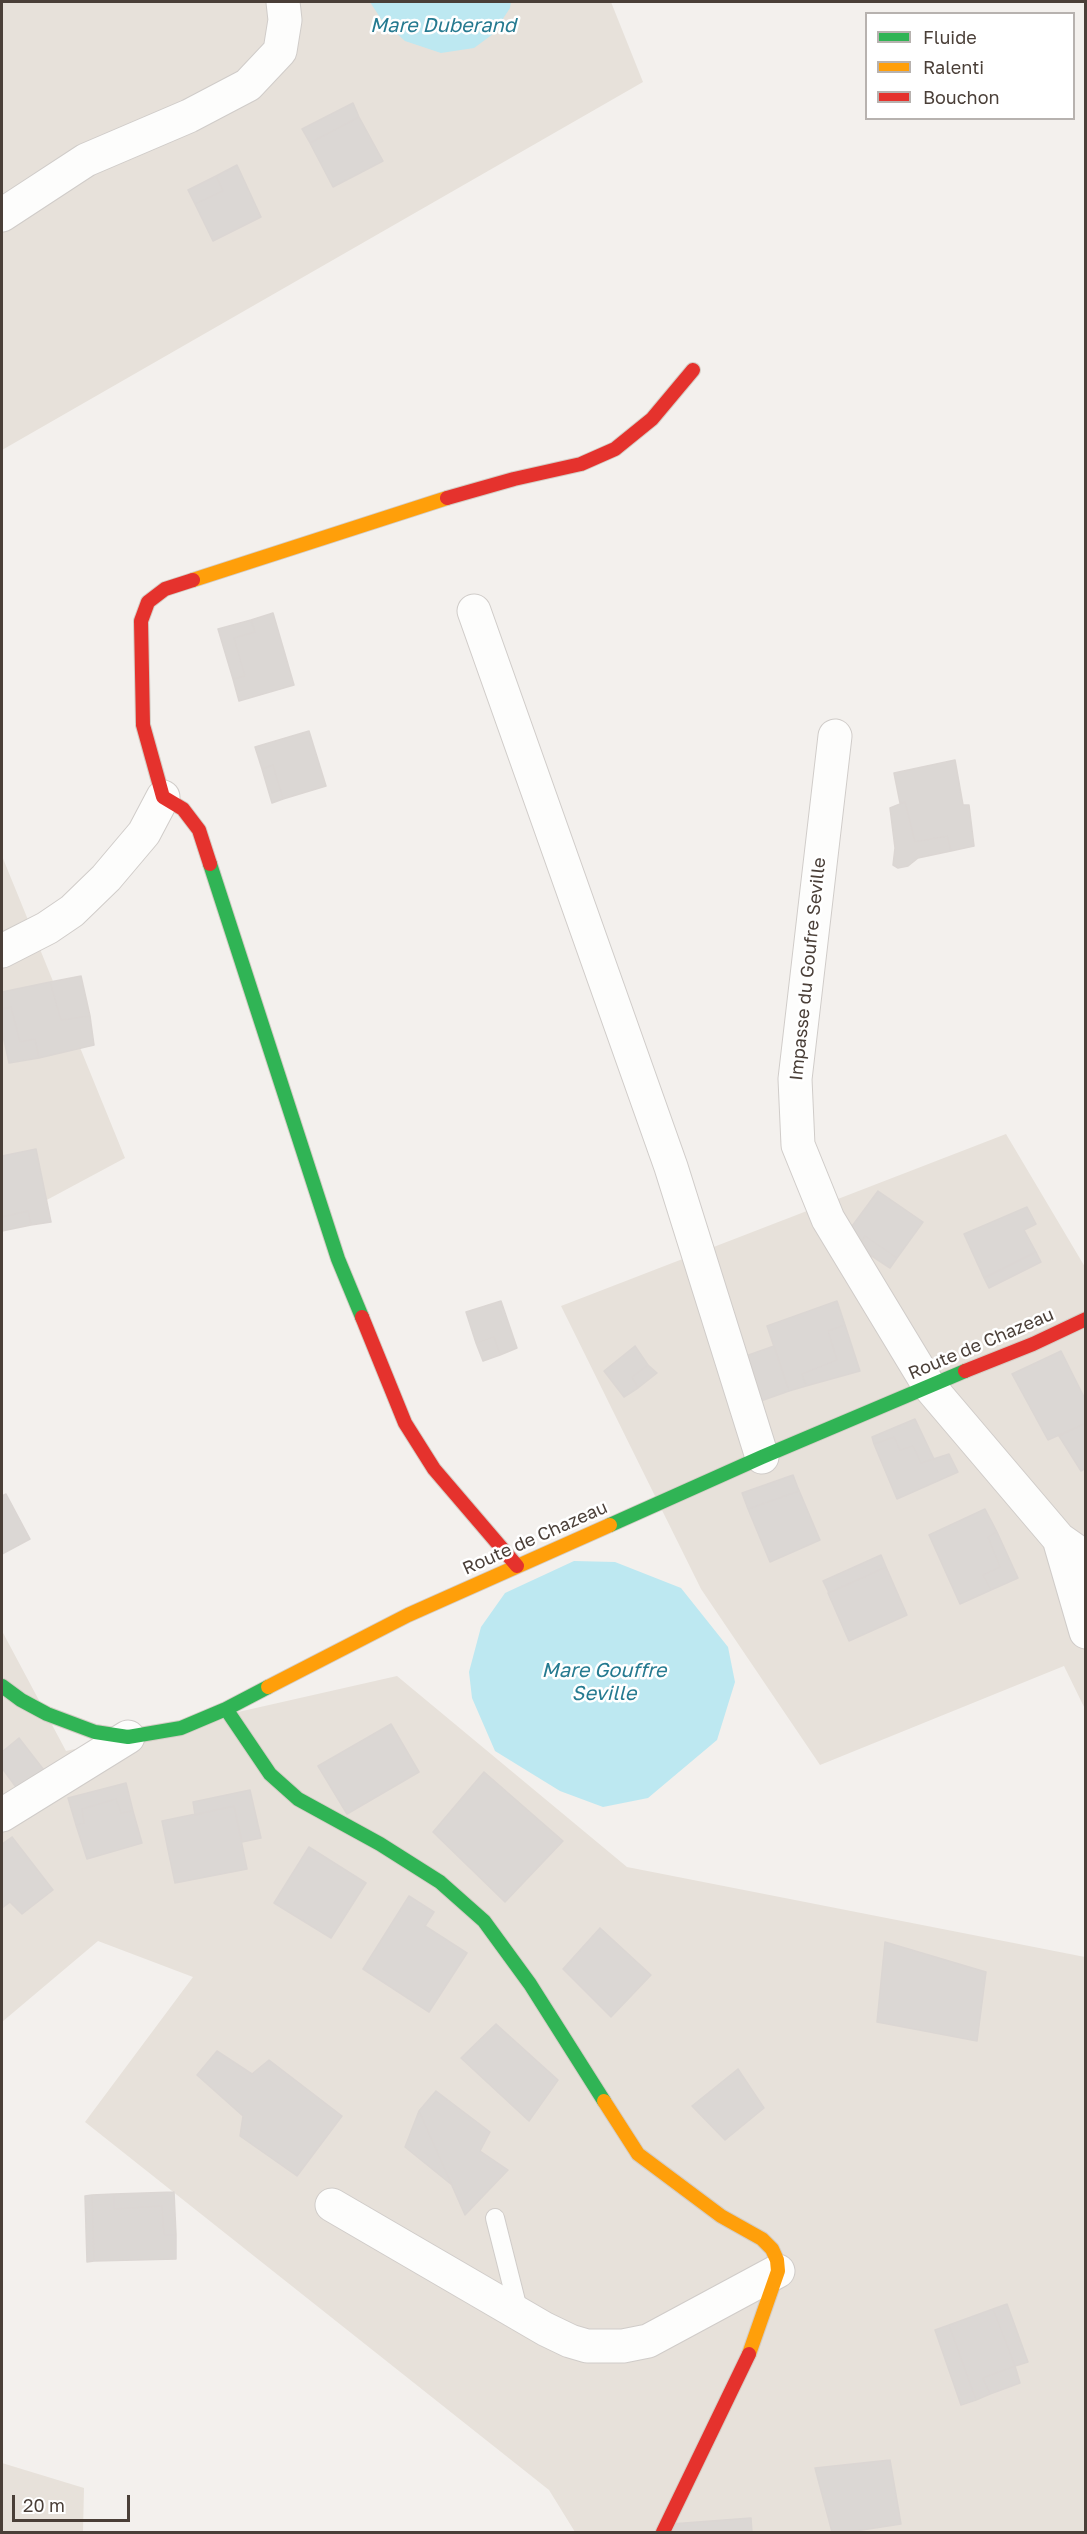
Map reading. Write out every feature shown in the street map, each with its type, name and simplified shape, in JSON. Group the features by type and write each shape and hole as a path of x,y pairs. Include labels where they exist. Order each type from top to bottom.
{"street":[{"path":"2,215 86,159 189,117 248,85 280,51 285,20 283,2"},
{"path":"2,951 47,928 72,911 106,878 144,833 163,797 143,725 141,621 148,602 165,590 431,503 514,479 581,464 607,453 652,419 693,370"},
{"path":"474,611 671,1167 762,1457"},
{"name":"Impasse du Goufre Seville","path":"835,736 795,1079 798,1145 828,1219 929,1386 1059,1539"},
{"path":"163,797 183,809 199,830 338,1259 405,1424 434,1469 517,1566"},
{"name":"Route de Chazeau","path":"2,1686 21,1700 71,1724 95,1732 128,1737 181,1728 226,1709 408,1615 762,1457 1034,1344 1086,1319"},
{"path":"1059,1539 1086,1558"},
{"path":"1059,1539 1086,1632"},
{"path":"226,1709 270,1774 298,1799 380,1844 440,1882 484,1921 530,1984 638,2154 721,2216 762,2240 772,2249 777,2260 778,2271 747,2360 663,2532"},
{"path":"2,1815 128,1737"},
{"path":"332,2205 545,2330 587,2346 623,2346 648,2341 778,2271"}],"lane":[{"path":"495,2218 519,2313"}],"shaded area":[{"path":"2,2 611,2 643,82 2,450"},
{"path":"2,856 125,1158 2,1224"},
{"path":"1006,1134 1085,1267 1085,1709 1064,1666 820,1765 701,1589 561,1306"},
{"path":"2,1631 66,1751 397,1676 627,1867 1085,1957 1085,2532 575,2532 549,2490 85,2122 193,1977 98,1941 2,2022"},
{"path":"2,2463 84,2488 83,2532 2,2532"}],"water":[{"name":"Mare Duberand","path":"370,2 511,2 510,8 493,34 474,48 441,53 405,41 381,19"},
{"name":"Mare Gouffre Seville","path":"574,1561 615,1562 681,1588 728,1647 735,1682 717,1740 648,1798 603,1807 560,1791 495,1751 472,1698 469,1672 481,1627 505,1593"}],"building":[{"path":"353,103 359,117 310,143 302,129"},
{"path":"359,117 383,161 333,187 310,143"},
{"path":"237,165 261,217 213,241 195,204 223,191 216,176"},
{"path":"216,176 223,191 195,204 188,190"},
{"path":"273,613 294,685 239,701 233,679 245,676 234,638 255,632 251,620"},
{"path":"251,620 255,632 234,638 245,676 233,679 218,629"},
{"path":"309,731 326,786 283,799 273,765 262,769 255,747"},
{"path":"955,760 963,805 969,805 974,846 951,851 947,836 915,842 905,802 900,803 894,773"},
{"path":"273,765 283,799 272,803 262,769"},
{"path":"905,802 915,842 947,836 951,851 918,858 908,866 898,868 893,865 895,848 890,808"},
{"path":"81,976 90,1016 61,1020 50,982"},
{"path":"50,982 61,1020 90,1016 94,1045 39,1058 35,1039 20,1042 11,1007 2,1009 2,992"},
{"path":"11,1007 20,1042 35,1039 39,1058 9,1063 2,1031 2,1009"},
{"path":"36,1149 51,1222 31,1225 28,1211 2,1217 2,1156"},
{"path":"878,1191 923,1222 897,1258 865,1236 858,1247 844,1237"},
{"path":"1027,1207 1036,1224 1024,1230 1036,1252 984,1278 964,1234"},
{"path":"28,1211 31,1225 2,1231 2,1217"},
{"path":"865,1236 897,1258 890,1268 858,1247"},
{"path":"1036,1252 1041,1262 989,1288 984,1278"},
{"path":"501,1301 517,1348 500,1355 494,1337 476,1343 466,1312"},
{"path":"837,1301 845,1325 828,1331 837,1360 802,1374 806,1386 789,1391 767,1326"},
{"path":"845,1325 860,1371 806,1386 802,1374 837,1360 828,1331"},
{"path":"494,1337 500,1355 483,1361 476,1343"},
{"path":"635,1346 648,1365 632,1377 638,1388 624,1397 604,1371"},
{"path":"774,1346 789,1391 758,1402 743,1357"},
{"path":"1061,1351 1086,1401 1086,1423 1048,1440 1012,1374"},
{"path":"648,1365 657,1373 638,1388 632,1377"},
{"path":"915,1419 934,1459 921,1463 913,1446 900,1450 894,1437 874,1444 872,1437"},
{"path":"1086,1423 1086,1468 1081,1471 1059,1436"},
{"path":"894,1437 900,1450 913,1446 921,1463 949,1454 958,1472 897,1499 874,1444"},
{"path":"793,1475 799,1491 748,1509 742,1493"},
{"path":"798,1488 820,1540 770,1562 748,1509 799,1491"},
{"path":"6,1494 30,1539 2,1554 2,1496"},
{"path":"985,1509 997,1532 988,1537 1000,1567 983,1575 991,1590 960,1604 929,1535"},
{"path":"997,1532 1018,1578 991,1590 983,1575 1000,1567 988,1537"},
{"path":"881,1555 886,1567 829,1593 823,1581"},
{"path":"886,1567 907,1615 849,1641 828,1593"},
{"path":"391,1724 419,1772 347,1814 318,1766"},
{"path":"19,1738 47,1774 21,1794 2,1768 2,1752"},
{"path":"484,1772 563,1841 505,1902 433,1832"},
{"path":"126,1783 133,1811 121,1813 116,1799 82,1809 84,1823 76,1825 68,1798"},
{"path":"250,1790 261,1838 242,1842 234,1806 195,1815 193,1802"},
{"path":"116,1799 121,1813 133,1811 142,1843 87,1859 76,1825 84,1823 82,1809"},
{"path":"234,1806 247,1869 175,1883 162,1821"},
{"path":"12,1837 53,1890 22,1914 10,1902 2,1908 2,1844"},
{"path":"309,1847 366,1883 331,1938 274,1903"},
{"path":"409,1896 434,1912 425,1926 467,1953 429,2012 363,1969"},
{"path":"600,1928 651,1975 611,2017 563,1969"},
{"path":"885,1942 986,1972 977,2041 877,2022"},
{"path":"496,2024 558,2080 529,2121 461,2058"},
{"path":"217,2051 252,2074 269,2060 342,2116 297,2176 240,2136 243,2116 197,2075"},
{"path":"738,2069 764,2108 725,2140 692,2106"},
{"path":"436,2091 490,2132 480,2151 508,2170 465,2215 419,2111"},
{"path":"419,2111 452,2185 405,2147"},
{"path":"174,2192 176,2235 164,2235 162,2206 114,2209 114,2194"},
{"path":"114,2194 114,2209 162,2206 164,2235 176,2235 176,2259 94,2261 92,2195"},
{"path":"92,2195 94,2261 87,2262 85,2196"},
{"path":"1007,2304 1028,2362 1015,2366 993,2309"},
{"path":"993,2309 1015,2366 983,2378 990,2394 976,2400 949,2325"},
{"path":"949,2325 976,2400 961,2405 935,2330"},
{"path":"1015,2366 1020,2383 990,2394 983,2378"},
{"path":"890,2460 901,2524 849,2532 832,2532 815,2468"},
{"path":"751,2518 752,2532 672,2532 671,2524"}],"traffic: fast":[{"path":"210,864 338,1259 362,1317"},
{"path":"610,1525 762,1457 965,1371"},
{"path":"2,1686 21,1700 47,1714 95,1732 128,1737 181,1728 226,1709 268,1687"},
{"path":"226,1709 270,1774 298,1799 380,1844 440,1882 484,1921 530,1984 604,2101"}],"traffic: slow":[{"path":"193,580 447,498"},
{"path":"268,1687 408,1615 610,1525"},
{"path":"604,2101 638,2154 721,2216 762,2239 772,2249 777,2260 778,2271 749,2354"}],"traffic: jam":[{"path":"447,498 514,479 581,464 615,449 652,419 693,370"},
{"path":"193,580 165,589 148,602 141,621 143,725 163,797 183,809 199,830 210,864"},
{"path":"362,1317 405,1423 434,1469 517,1566"},
{"path":"965,1371 1033,1344 1086,1319"},
{"path":"663,2532 749,2354"}]}
